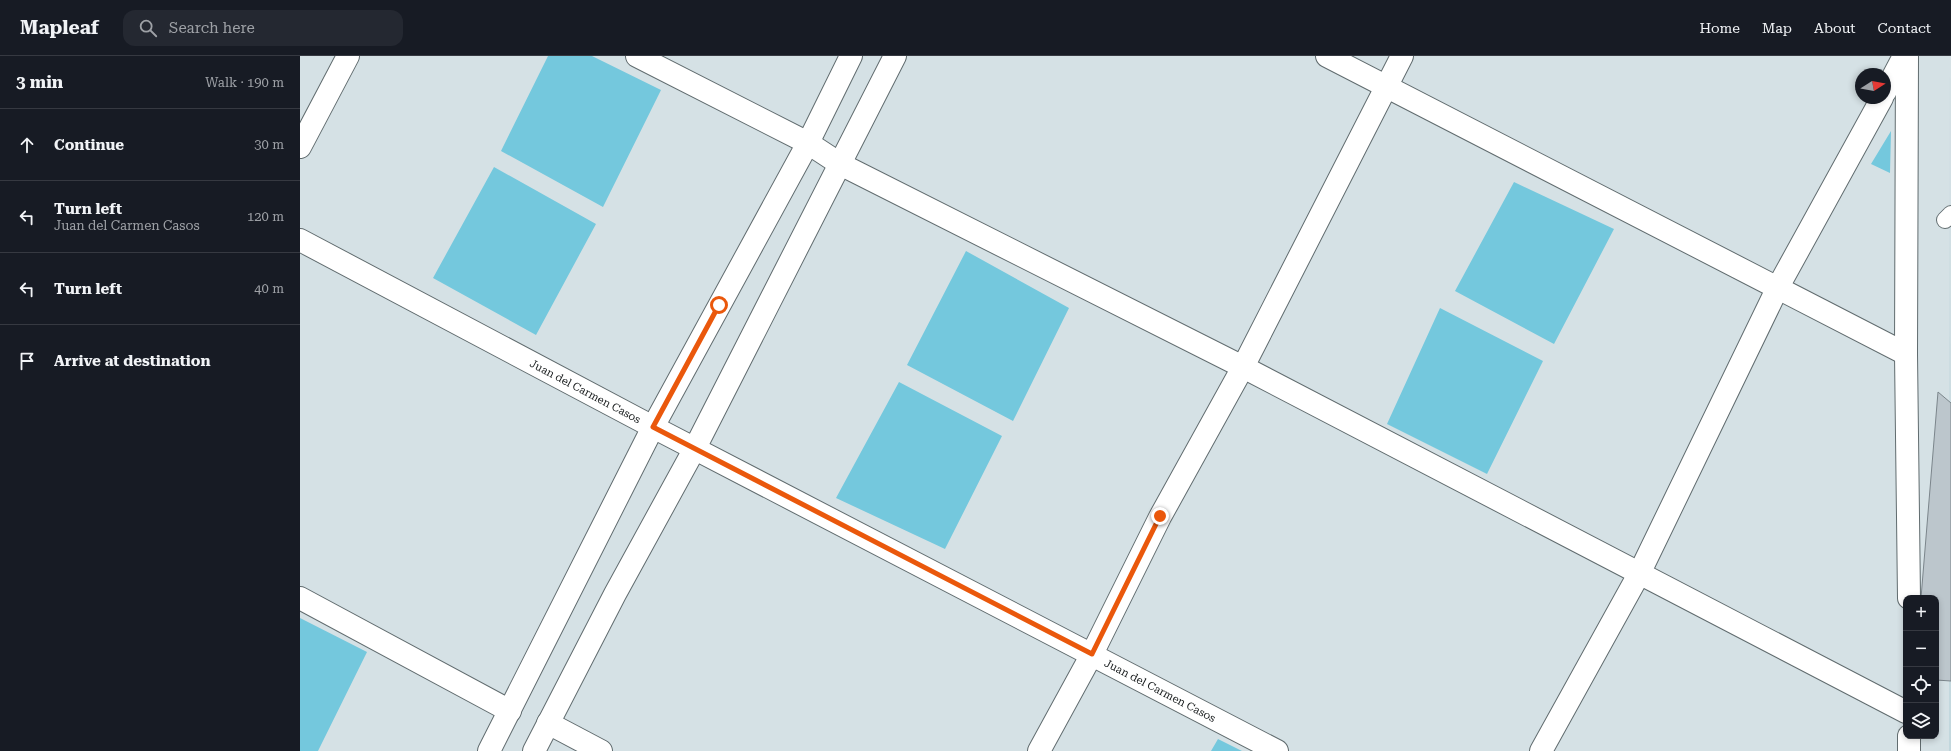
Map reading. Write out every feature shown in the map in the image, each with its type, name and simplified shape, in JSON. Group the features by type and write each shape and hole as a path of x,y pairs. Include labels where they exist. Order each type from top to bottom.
{"street":[{"path":"300,147 348,56"},
{"path":"637,56 808,143 840,164 1243,368 1903,710"},
{"path":"489,751 653,427 808,143 851,56"},
{"path":"534,751 615,594 695,448 895,56"},
{"path":"1327,56 1906,354"},
{"path":"1039,751 1092,654 1160,516 1243,368 1402,56"},
{"path":"1891,81 1904,56"},
{"path":"1907,56 1906,354 1909,595"},
{"path":"1541,751 1639,574 1778,288 1879,104"},
{"name":"Juan del Carmen Casos","path":"300,240 653,427 1277,751"},
{"path":"300,598 510,711"},
{"path":"548,723 601,751"},
{"path":"1909,739 1909,751"}],"shaded area":[{"path":"548,56 592,56 661,90 603,207 501,151"},
{"path":"1950,56 1951,751 1949,751"},
{"path":"1891,131 1890,173 1871,164"},
{"path":"494,167 596,224 536,335 433,278"},
{"path":"1514,182 1614,229 1554,344 1455,291"},
{"path":"966,251 1069,308 1013,421 907,365"},
{"path":"1440,308 1543,361 1487,474 1387,424"},
{"path":"899,382 1002,436 945,549 836,498"},
{"path":"300,618 367,652 318,751 300,751"},
{"path":"1218,739 1242,751 1211,751"}],"building":[{"path":"1938,392 1951,403 1951,681 1939,680 1939,595 1921,595"}],"route":[{"path":"719,305 653,427 1092,654 1160,516"}]}
